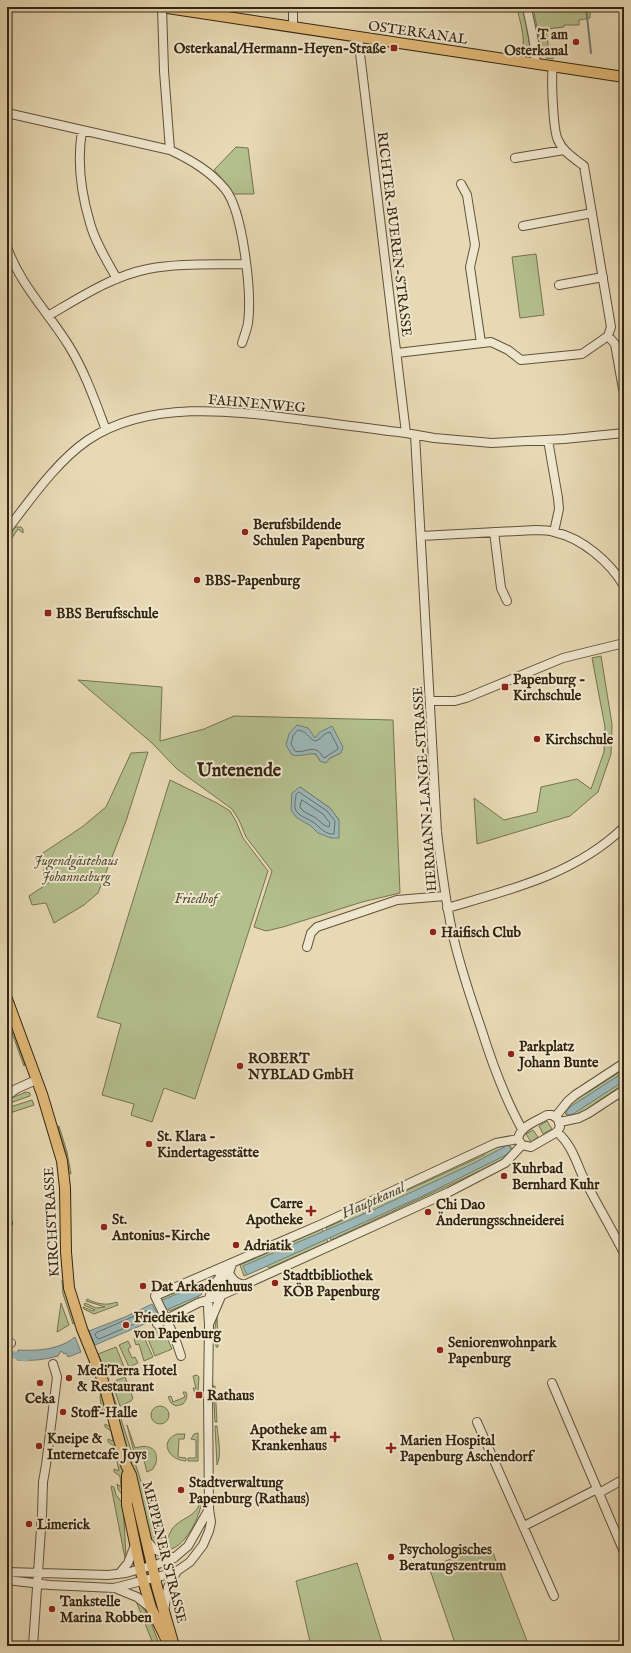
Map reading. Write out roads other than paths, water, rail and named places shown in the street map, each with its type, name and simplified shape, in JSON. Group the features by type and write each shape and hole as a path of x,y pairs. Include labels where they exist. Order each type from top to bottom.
{"main road":[{"name":"OSTERKANAL","path":"162,7 624,78"},
{"name":"KIRCHSTRASSE","path":"7,999 36,1080 62,1161 65,1188 66,1252 69,1288 74,1306 92,1353"},
{"name":"MEPPENER STRASSE","path":"92,1353 103,1381 126,1465 131,1475 164,1612 174,1646"},
{"name":"MEPPENER STRASSE","path":"126,1465 127,1505 140,1569 151,1608 169,1646"}],"street":[{"path":"162,7 164,71 170,150"},
{"path":"293,7 293,27"},
{"path":"527,7 536,50 535,64"},
{"name":"RICHTER-BUEREN-STRASSE","path":"358,38 406,433"},
{"path":"397,354 491,342 508,350 521,360 582,354 608,336 611,327 584,166 564,150 557,139 551,77 553,66"},
{"path":"7,113 170,150 191,160 208,172 226,190 238,218 249,290 248,324 242,343"},
{"path":"82,131 79,149 82,184 90,223 117,279"},
{"path":"515,158 564,150"},
{"path":"461,184 467,195 475,245 470,267 481,343"},
{"path":"523,226 592,213"},
{"path":"7,247 22,280 68,345 78,363 106,430"},
{"path":"48,316 75,300 117,279 146,270 184,264 246,264"},
{"path":"559,285 603,277"},
{"path":"608,336 615,344 623,389"},
{"name":"FAHNENWEG","path":"7,530 45,482 68,457 87,441 106,430 156,415 192,411 232,411 406,433 434,438 492,443 548,440 624,433"},
{"name":"HERMANN-LANGE-STRASSE","path":"415,435 437,832 445,896 452,933 470,997 496,1073 510,1108 522,1129"},
{"path":"548,440 559,509 554,532"},
{"path":"421,536 536,530 554,532 575,539 594,552 608,566 624,586"},
{"path":"494,532 501,588 508,602"},
{"path":"430,701 455,701 466,698 563,658 624,643"},
{"path":"447,908 517,888 544,878 577,862 609,841 624,827"},
{"path":"307,947 311,933 317,926 397,900 445,896"},
{"path":"181,1356 155,1296 218,1273 232,1263 322,1224 496,1143 520,1142 531,1147 557,1132 560,1127 558,1119 568,1101 624,1063"},
{"path":"7,1096 16,1089 36,1080"},
{"path":"157,1324 209,1298 222,1295 245,1285 449,1192 506,1163 520,1142 519,1133 522,1129 547,1115 558,1119 579,1118 624,1090"},
{"path":"557,1132 575,1156 584,1178 624,1253"},
{"path":"232,1263 229,1273 232,1280 237,1284 245,1285"},
{"path":"209,1324 225,1287 224,1279 218,1273"},
{"path":"7,1580 37,1584 114,1588 156,1578 177,1571 190,1562 203,1544 210,1531 211,1522 208,1309 209,1298 218,1273"},
{"path":"33,1646 43,1482 57,1377 53,1364"},
{"path":"552,1383 624,1552"},
{"path":"478,1422 554,1596"},
{"path":"524,1526 624,1480"},
{"path":"7,1572 119,1574 153,1566 174,1558 188,1546 210,1509"},
{"path":"147,1541 154,1549 174,1558"},
{"path":"119,1574 128,1563 135,1545"},
{"path":"164,1612 168,1588 177,1571"},
{"name":"MEPPENER STRASSE","path":"114,1588 137,1598 151,1608"}],"water":[{"path":"297,725 308,728 315,738 320,732 332,726 343,747 341,753 330,758 326,763 320,761 316,754 298,756 292,755 286,745 289,734"},
{"path":"300,787 330,808 339,820 339,838 331,838 318,833 311,826 297,818 291,810 292,793"},
{"path":"624,1072 624,1081 573,1114 568,1115 566,1112 570,1107"},
{"path":"508,1145 512,1150 510,1153 427,1194 247,1275 243,1266 373,1210 474,1163"},
{"path":"198,1285 202,1293 201,1295 166,1310 160,1301"},
{"path":"152,1304 157,1313 153,1316 154,1320 95,1345 89,1331 125,1317"},
{"path":"75,1337 81,1352 68,1357 66,1353 64,1354 61,1351 58,1356 32,1360 17,1360 18,1350 48,1349 62,1345"}],"waterway":[{"path":"586,7 591,53"},
{"name":"Hauptkanal","path":"7,1353 26,1358"}],"place":[{"name":"T am Osterkanal","path":"576,42"},
{"name":"Osterkanal/Hermann-Heyen-Straße","path":"394,48"},
{"name":"Berufsbildende Schulen Papenburg","path":"245,532"},
{"name":"BBS-Papenburg","path":"197,580"},
{"name":"BBS Berufsschule","path":"48,613"},
{"name":"Papenburg - Kirchschule","path":"505,687"},
{"name":"Kirchschule","path":"537,739"},
{"name":"Haifisch Club","path":"433,932"},
{"name":"Parkplatz Johann Bunte","path":"511,1054"},
{"name":"ROBERT NYBLAD GmbH","path":"240,1066"},
{"name":"St. Klara - Kindertagesstätte","path":"149,1144"},
{"name":"Kuhrbad Bernhard Kuhr","path":"504,1176"},
{"name":"Carre Apotheke","path":"311,1211"},
{"name":"Chi Dao Änderungsschneiderei","path":"428,1212"},
{"name":"St. Antonius-Kirche","path":"104,1227"},
{"name":"Adriatik","path":"236,1245"},
{"name":"Stadtbibliothek KÖB Papenburg","path":"275,1283"},
{"name":"Dat Arkadenhuus","path":"143,1286"},
{"name":"Friederike von Papenburg","path":"126,1325"},
{"name":"Seniorenwohnpark Papenburg","path":"440,1350"},
{"name":"MediTerra Hotel & Restaurant","path":"69,1378"},
{"name":"Ceka","path":"40,1383"},
{"name":"Rathaus","path":"199,1395"},
{"name":"Stoff-Halle","path":"63,1412"},
{"name":"Apotheke am Krankenhaus","path":"335,1437"},
{"name":"Kneipe & Internetcafe Joys","path":"39,1446"},
{"name":"Marien Hospital Papenburg Aschendorf","path":"391,1448"},
{"name":"Stadtverwaltung Papenburg (Rathaus)","path":"181,1490"},
{"name":"Limerick","path":"29,1524"},
{"name":"Psychologisches Beratungszentrum","path":"391,1557"},
{"name":"Tankstelle Marina Robben","path":"52,1609"}],"district":[{"name":"Untenende","path":"239,770"}],"park label":[{"name":"Jugendgästehaus Johannesburg","path":"76,868"},
{"name":"Friedhof","path":"196,898"}]}
